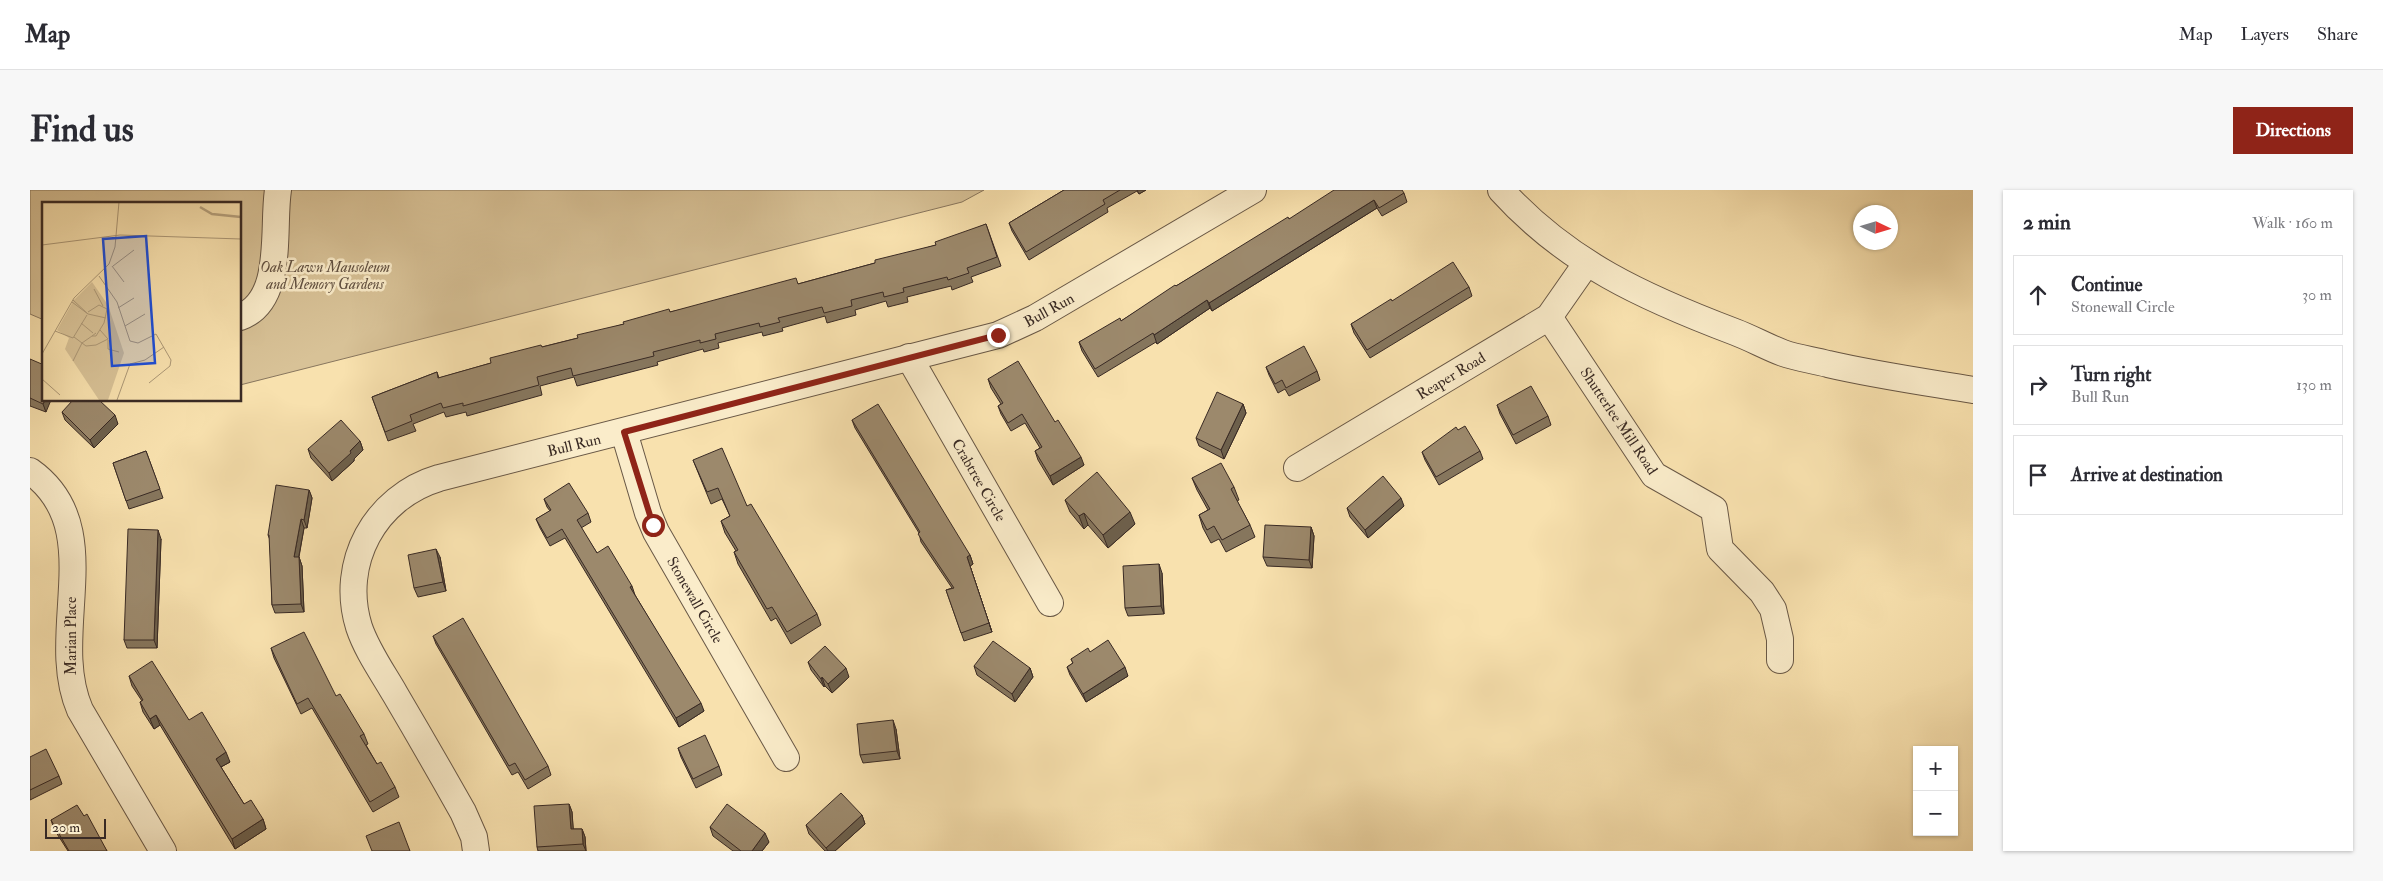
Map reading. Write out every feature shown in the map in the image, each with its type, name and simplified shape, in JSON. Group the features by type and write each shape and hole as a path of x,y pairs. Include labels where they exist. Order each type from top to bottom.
{"street":[{"path":"241,316 256,308 271,278 274,266 278,190"},
{"name":"Bull Run","path":"476,851 474,837 463,812 359,628 354,605 354,581 362,544 386,509 404,494 421,484 998,335 1017,327 1253,190"},
{"path":"1501,190 1540,229 1586,264 1640,293 1681,312 1737,333 1784,354 1843,367 1973,390"},
{"name":"Reaper Road","path":"1297,468 1549,317 1586,264"},
{"name":"Shutterlee Mill Road","path":"1549,317 1654,475 1714,509 1720,549 1762,592 1773,609 1780,639 1780,660"},
{"path":"1737,333 1772,336 1872,357 1973,374"},
{"name":"Crabtree Circle","path":"909,357 1050,603"},
{"name":"Stonewall Circle","path":"624,432 648,512 656,532 786,758"},
{"name":"Marian Place","path":"30,471 43,481 59,501 72,537 68,661 74,696 80,710 163,851"}],"green space":[{"name":"Oak Lawn Mausoleum and Memory Gardens","path":"30,190 984,190 962,202 241,385 241,202 42,202 42,319 30,314"}],"building":[{"path":"1064,190 1120,190 1103,200 1105,204 1026,252 1009,223"},
{"path":"1334,190 1402,190 1404,193 1379,208 1374,200 1209,303 1207,300 1154,335 1153,333 1095,369 1079,342 1120,318 1121,321 1175,285 1288,217 1289,219"},
{"path":"986,224 997,257 967,268 969,273 948,280 947,277 903,288 904,292 884,297 883,292 851,300 852,306 824,313 822,307 778,318 780,322 760,327 759,323 715,334 716,339 700,343 700,340 653,352 654,356 573,376 571,368 537,377 539,385 463,406 463,403 443,408 441,403 410,415 412,421 385,432 372,397 437,372 438,378 491,363 490,358 578,338 577,335 624,324 623,322 669,309 670,312 796,278 798,284 875,263 875,260 936,245 935,242"},
{"path":"1453,262 1469,287 1367,350 1351,324 1391,299 1392,301"},
{"path":"1304,346 1317,371 1286,388 1282,380 1275,384 1266,367"},
{"path":"30,359 42,364 42,401 44,401 43,404 30,398"},
{"path":"1018,361 1055,422 1058,420 1081,457 1050,476 1035,451 1042,447 1022,414 1008,423 998,406 1003,403 988,379"},
{"path":"1531,386 1548,416 1513,435 1497,405"},
{"path":"1217,392 1243,404 1221,450 1196,438"},
{"path":"72,401 100,401 115,415 90,440 62,412"},
{"path":"878,404 970,555 967,557 989,623 961,633 946,590 954,588 918,534 920,532 852,420"},
{"path":"341,420 360,441 350,451 351,453 329,473 308,449"},
{"path":"1465,426 1480,451 1436,477 1422,452 1456,427 1458,430"},
{"path":"722,448 747,506 751,504 817,614 787,632 772,607 767,609 734,552 738,550 721,521 730,516 718,488 707,492 693,460"},
{"path":"146,451 160,489 126,501 113,463"},
{"path":"1221,463 1234,487 1231,489 1250,525 1222,540 1214,526 1207,530 1199,515 1210,509 1192,478"},
{"path":"1097,472 1130,512 1103,535 1084,513 1079,516 1065,500"},
{"path":"1383,476 1401,498 1365,530 1347,508"},
{"path":"569,483 588,513 577,520 597,553 608,546 632,586 630,587 701,703 676,718 562,529 547,538 536,519 551,510 544,499"},
{"path":"276,485 309,490 304,520 301,519 294,557 299,557 301,604 272,605 268,535"},
{"path":"1265,525 1311,527 1309,560 1263,557"},
{"path":"128,529 158,530 154,640 124,640"},
{"path":"436,549 443,582 414,588 408,555"},
{"path":"1159,564 1161,606 1125,608 1123,566"},
{"path":"463,618 548,766 525,780 515,763 509,766 433,636"},
{"path":"304,632 336,696 340,694 364,734 360,736 377,764 381,762 395,787 370,802 308,698 297,704 271,648"},
{"path":"1108,640 1125,667 1083,694 1067,667 1073,663 1071,659 1088,648 1090,652"},
{"path":"993,641 1030,668 1012,694 974,666"},
{"path":"825,646 846,668 828,684 822,677 821,679 808,662"},
{"path":"152,661 189,720 202,712 226,752 216,759 244,804 251,800 263,819 232,839 156,715 150,719 140,702 143,700 129,676"},
{"path":"893,720 897,751 860,755 857,724"},
{"path":"705,735 719,766 693,779 678,748"},
{"path":"46,749 59,776 30,790 30,757"},
{"path":"841,793 862,815 826,848 806,825"},
{"path":"569,804 571,829 582,829 583,844 537,847 534,806"},
{"path":"727,804 765,833 752,851 741,851 710,827"},
{"path":"77,805 84,816 87,814 107,851 69,851 51,820"},
{"path":"399,822 410,851 372,851 366,836"}],"route":[{"path":"653,525 624,432 998,335"}]}
